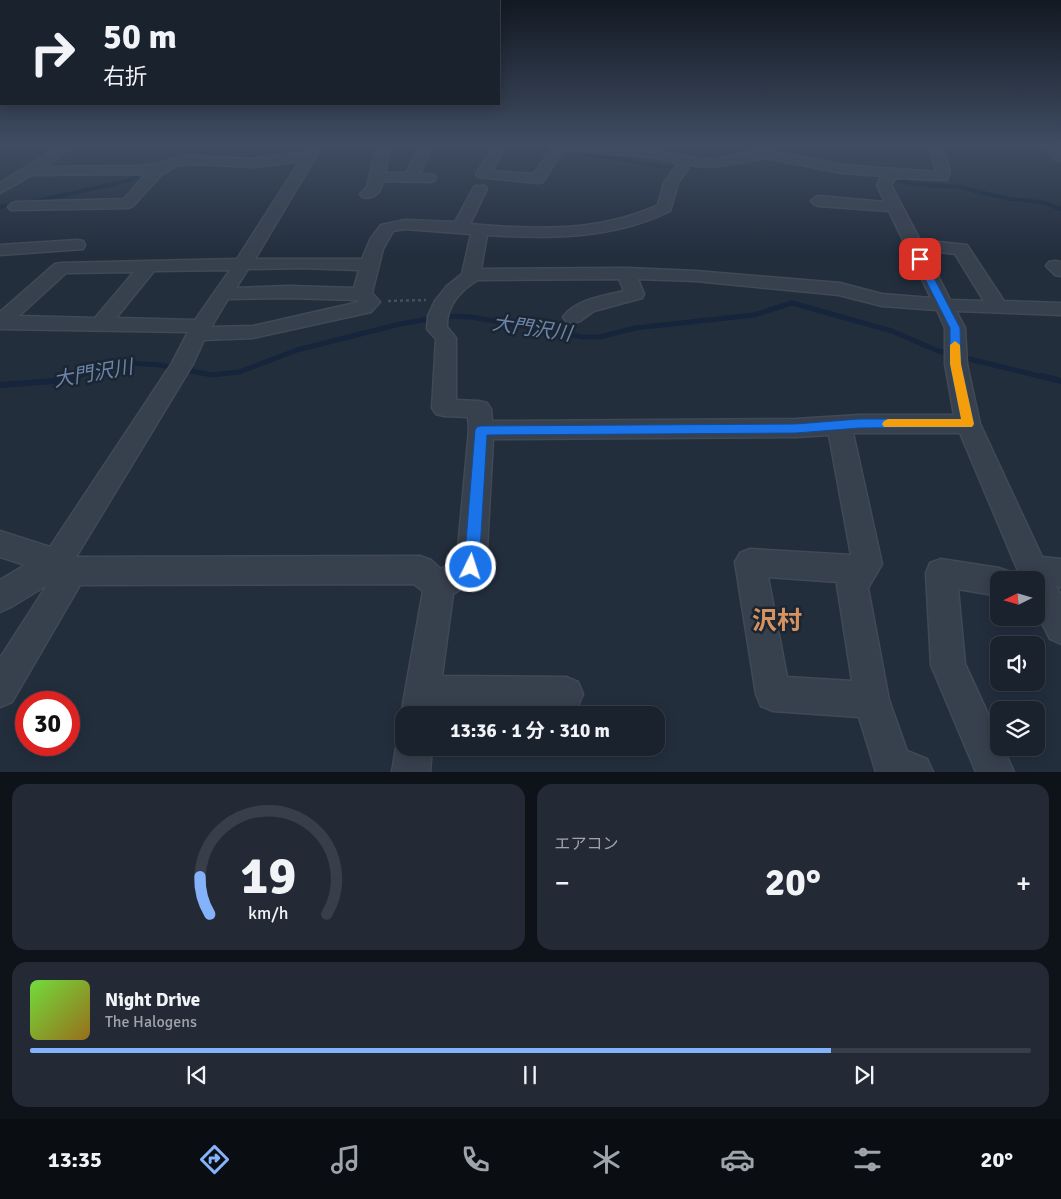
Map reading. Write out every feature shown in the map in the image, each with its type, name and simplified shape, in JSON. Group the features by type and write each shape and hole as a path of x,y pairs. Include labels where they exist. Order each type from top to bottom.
{"street":[{"path":"16,207 128,203 144,182"},
{"path":"0,690 65,566 199,330 296,182"},
{"path":"366,194 374,188 376,182"},
{"path":"1,322 101,324 253,332 364,308 370,265 381,233 389,226 434,224 480,230 552,231 602,229 652,216 665,208 672,182"},
{"path":"886,182 884,185 894,207 955,328 956,357 968,424 1039,571"},
{"path":"460,228 480,189"},
{"path":"819,201 894,207"},
{"path":"439,586 471,567 481,430 479,409 444,408 446,338 437,328 441,312 471,276 480,230"},
{"path":"912,244 962,249 998,307"},
{"path":"0,250 77,245"},
{"path":"1,322 62,268 370,265"},
{"path":"101,324 148,266"},
{"path":"471,276 626,273 696,276 840,289 882,300 942,305 1061,309"},
{"path":"573,317 587,307 635,294 626,273"},
{"path":"221,294 289,292 366,298"},
{"path":"481,430 796,428 839,425 968,424"},
{"path":"839,425 867,564 852,585 872,700 893,768 914,772"},
{"path":"0,544 65,566 420,570 439,586"},
{"path":"863,570 750,562 773,694 872,700"},
{"path":"0,597 65,566"},
{"path":"990,581 941,573 948,665 995,772"},
{"path":"1045,584 1061,628"},
{"path":"439,586 421,704 566,694"},
{"path":"411,772 413,756"}],"path":[{"path":"366,298 441,312"}],"waterway":[{"path":"27,203 122,182"},
{"path":"905,182 959,187 1009,199 1042,202 1061,209"},
{"path":"0,207 18,204"},
{"name":"大門沢川","path":"73,378 109,366 130,363 160,365 212,375 239,372 297,350 400,324 445,316 472,317 583,337 600,337 635,328 754,315 792,303 892,331 938,351 952,354"},
{"name":"大門沢川","path":"961,357 1047,378"},
{"name":"大門沢川","path":"0,385 66,380 77,376"},
{"name":"大門沢川","path":"1042,376 1061,381"}],"slow traffic":[{"path":"888,424 968,424 956,364 955,345"}],"district":[{"name":"沢村","path":"777,620"}],"route":[{"path":"471,567 481,430 796,428 859,424 968,424 956,364 955,328 920,259"}]}
